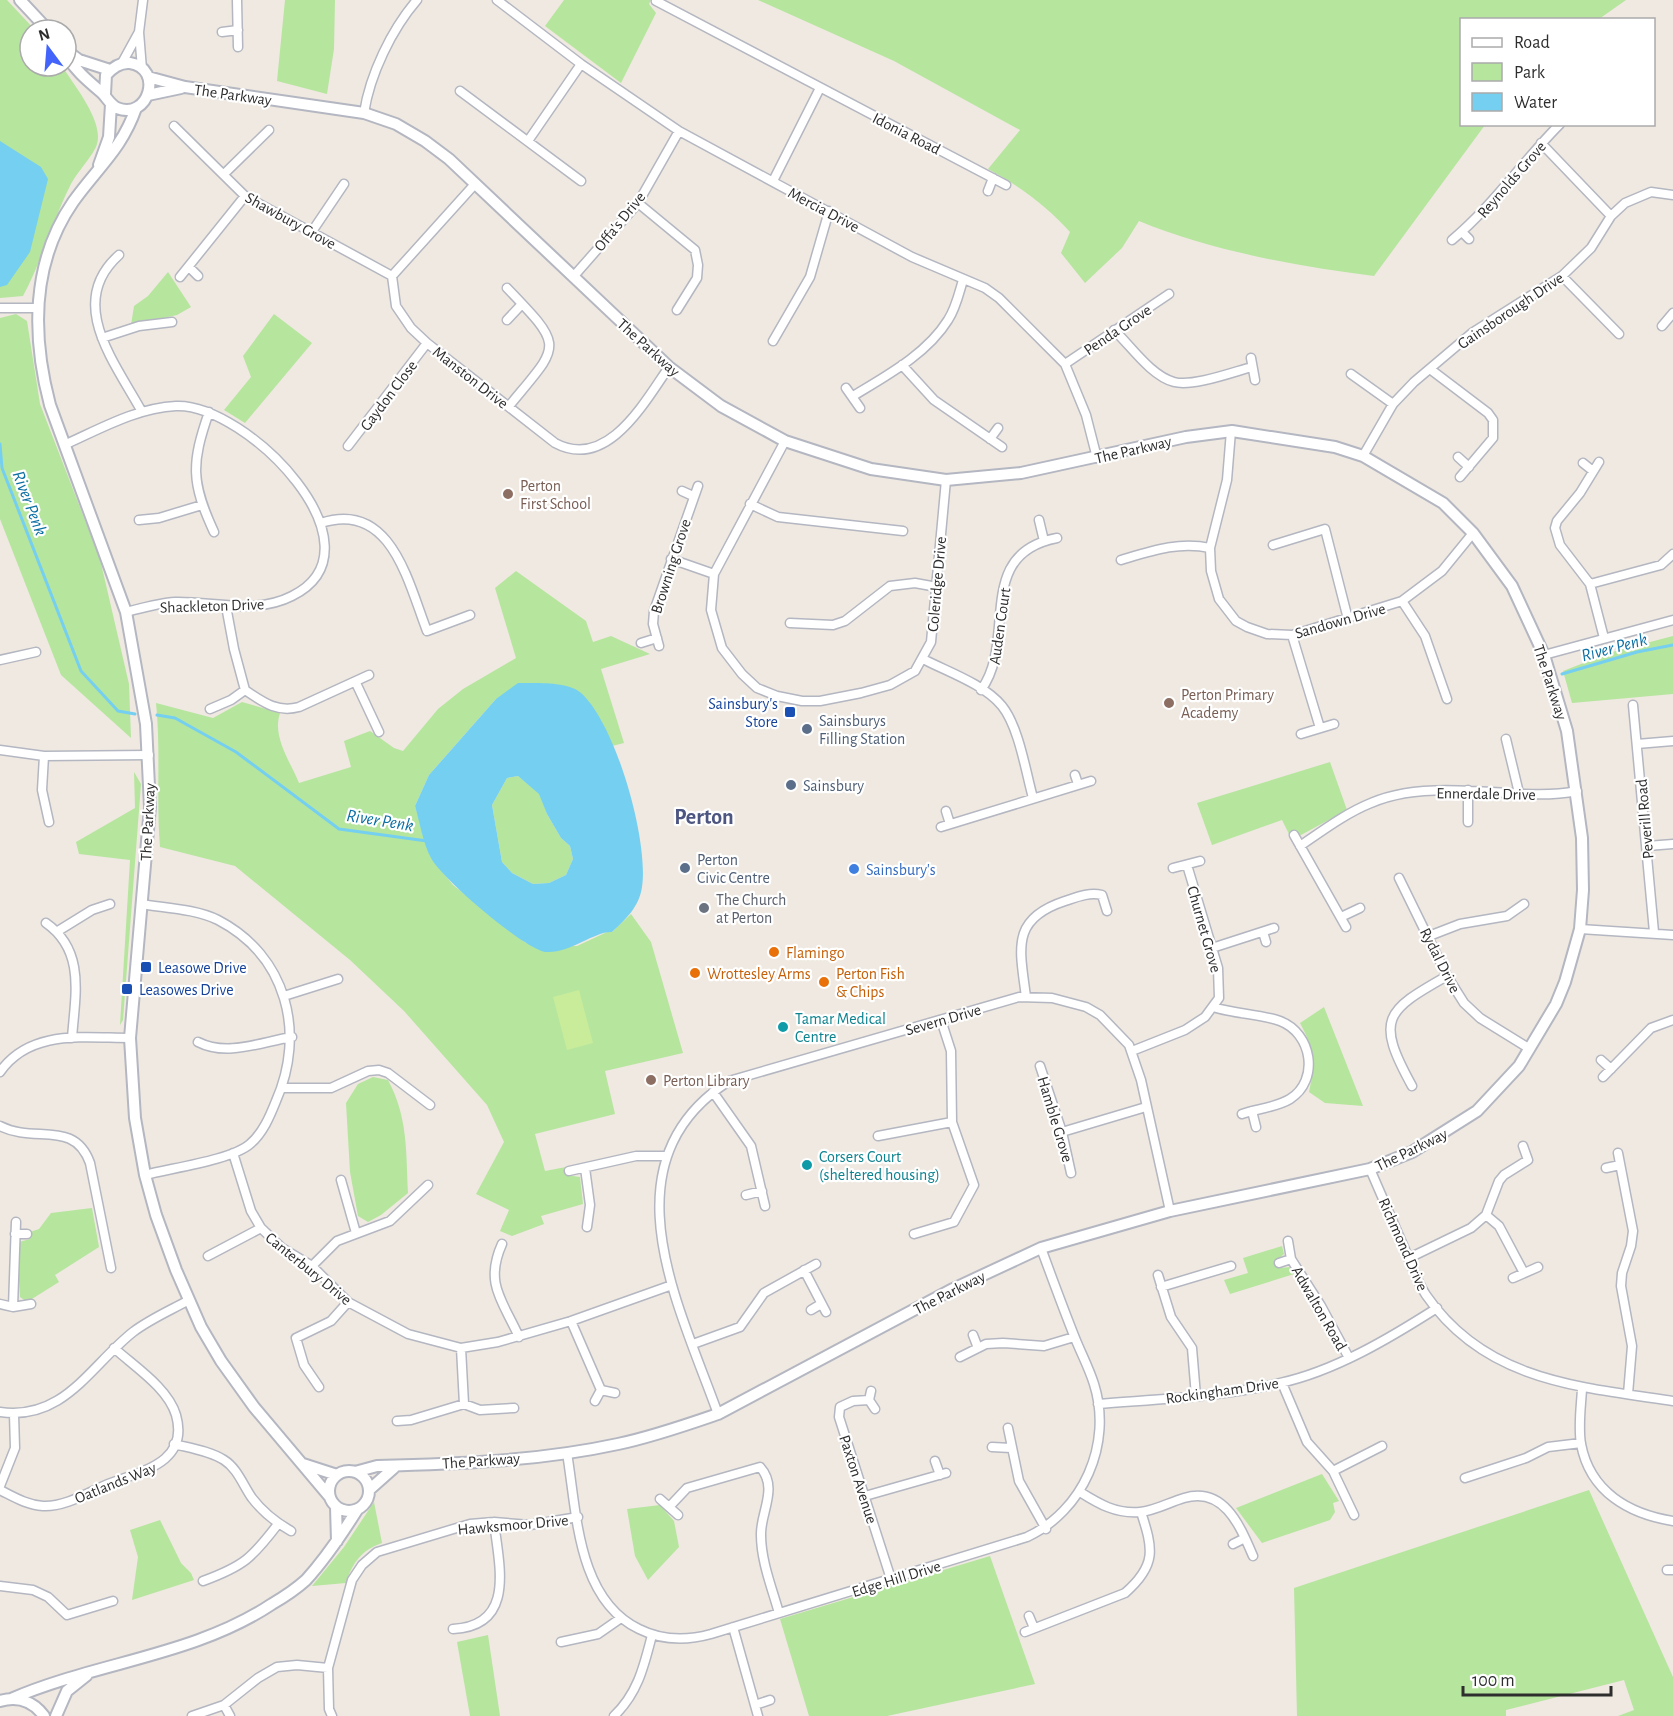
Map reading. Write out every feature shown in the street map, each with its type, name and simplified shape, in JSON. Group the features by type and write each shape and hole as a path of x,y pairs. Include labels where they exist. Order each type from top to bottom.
{"street":[{"path":"20,0 37,18"},
{"path":"78,71 83,78 123,110 136,108 148,95 139,32 143,0"},
{"path":"237,0 238,47"},
{"path":"364,113 366,96 381,61 405,14 417,0"},
{"name":"Mercia Drive","path":"497,0 581,64 679,131 912,257 985,288 999,298 1065,364 1086,415 1097,458"},
{"name":"Idonia Road","path":"657,2 1006,185"},
{"path":"222,32 238,30"},
{"path":"108,99 104,82 110,70 122,63 139,32"},
{"path":"78,59 110,70"},
{"path":"122,63 133,64 145,73"},
{"path":"528,141 581,64"},
{"name":"The Parkway","path":"145,73 184,87 364,113 396,124 425,141 475,184 669,367 721,406 785,441 871,469 946,480 1022,473 1186,437 1231,431 1335,447 1363,456 1443,503 1473,533 1512,586 1544,655 1560,704 1577,791 1583,853 1580,929 1566,982 1530,1049 1506,1081 1463,1122 1412,1152 1370,1169 1170,1211 1041,1248 878,1328 718,1414 619,1444 567,1453 377,1466 355,1472"},
{"name":"The Parkway","path":"148,95 184,87"},
{"path":"773,181 820,88"},
{"path":"460,91 580,181"},
{"name":"The Parkway","path":"97,171 109,137 108,99"},
{"name":"The Parkway","path":"136,108 127,132 72,204 55,236 42,274 37,308 41,371 64,445 126,612 146,724 150,807 130,1038 135,1118 145,1175 156,1215 189,1300 221,1361 297,1461 329,1496"},
{"name":"Shawbury Grove","path":"174,126 245,196 392,276"},
{"name":"Reynolds Grove","path":"1452,240 1497,197 1512,175 1558,126"},
{"path":"224,174 269,130"},
{"name":"Offa's Drive","path":"573,277 638,203 679,131"},
{"path":"1541,143 1611,216"},
{"path":"988,191 993,178"},
{"path":"311,232 344,184"},
{"path":"392,276 475,184"},
{"name":"Gainsborough Drive","path":"1363,456 1393,404 1472,333 1562,276 1591,248 1611,216 1625,203 1651,192 1673,195"},
{"path":"180,277 245,196"},
{"path":"638,203 695,250 697,278 677,310"},
{"path":"773,340 810,277 829,211"},
{"name":"Reynolds Grove","path":"1462,232 1469,239"},
{"path":"119,255 101,277 95,294 96,324 142,412"},
{"path":"189,267 198,276"},
{"name":"Manston Drive","path":"392,276 399,312 427,343 555,443 568,450 584,450 608,441 637,412 669,367"},
{"path":"1562,276 1619,334"},
{"path":"853,396 902,365 948,320 963,280"},
{"path":"507,288 544,326 551,348 548,359 509,406"},
{"name":"Penda Grove","path":"1065,364 1169,294"},
{"path":"507,320 522,304"},
{"path":"0,308 37,308"},
{"path":"1662,326 1673,313"},
{"path":"102,338 139,326 172,322"},
{"path":"1114,330 1156,371 1175,383 1188,383 1252,367"},
{"name":"Gaydon Close","path":"348,446 427,343"},
{"path":"1251,358 1255,380"},
{"path":"902,365 934,400 1002,447"},
{"path":"1430,369 1488,413 1493,420 1493,438 1460,477"},
{"path":"1351,374 1393,404"},
{"path":"846,388 860,408"},
{"name":"Shackleton Drive","path":"64,445 142,412 176,406 209,412 236,426 270,453 317,512 326,550 319,571 311,583 291,597 248,607 175,602 126,612"},
{"path":"209,412 195,461 202,505 214,532"},
{"path":"990,439 998,428"},
{"name":"Sandown Drive","path":"1231,431 1227,480 1210,548 1214,583 1227,611 1247,627 1267,634 1292,635 1402,601 1442,571 1473,533"},
{"name":"Coleridge Drive","path":"785,441 714,574 711,610 722,648 742,674 757,688 777,696 802,701 861,693 903,679 915,671 931,642 946,480"},
{"path":"1458,457 1468,467"},
{"path":"1599,462 1580,493 1557,521 1555,528 1560,545 1590,584 1604,638"},
{"path":"1583,464 1593,471"},
{"name":"Browning Grove","path":"641,643 658,642 653,624 654,611 698,486"},
{"name":"Browning Grove","path":"682,491 693,496"},
{"path":"750,504 778,517 903,531"},
{"path":"139,520 159,518 202,505"},
{"path":"321,523 340,518 353,518 369,525 382,535 400,561 427,631 470,615"},
{"path":"1040,520 1044,541"},
{"path":"1273,545 1325,529 1348,619"},
{"name":"Auden Court","path":"981,690 995,665 1004,583 1012,565 1025,550 1057,538"},
{"path":"1121,560 1168,547 1190,544 1210,548"},
{"path":"1590,584 1661,565 1673,554"},
{"path":"671,559 714,574"},
{"path":"790,623 833,625 845,621 890,586 915,583 937,587"},
{"path":"1402,601 1425,636 1447,699"},
{"path":"226,606 245,690 267,705 289,710 356,683 369,675"},
{"path":"1544,655 1673,620"},
{"path":"1292,635 1320,728"},
{"path":"0,660 36,652"},
{"path":"923,658 981,690 1001,705 1008,714 1033,798"},
{"path":"356,683 379,732"},
{"path":"210,709 231,700 245,690"},
{"name":"Peverill Road","path":"1633,705 1654,932"},
{"path":"1301,734 1334,724"},
{"path":"1506,739 1519,793"},
{"path":"1637,744 1673,741"},
{"path":"0,750 44,756 148,754"},
{"path":"44,756 42,790 49,822"},
{"path":"1075,775 1078,784"},
{"path":"946,811 945,826 1091,781"},
{"path":"1468,790 1468,822"},
{"name":"Ennerdale Drive","path":"1300,846 1370,803 1416,793 1468,790 1519,793 1577,791"},
{"path":"1294,835 1346,927"},
{"path":"1647,846 1673,844"},
{"name":"Churnet Grove","path":"1173,868 1200,861"},
{"name":"Churnet Grove","path":"1187,865 1220,983 1219,998 1213,1007"},
{"name":"Rydal Drive","path":"1399,878 1447,976 1464,1003 1474,1014 1530,1049"},
{"path":"1026,996 1021,941 1023,932 1034,917 1047,907 1091,893 1102,895 1107,912"},
{"path":"58,931 92,910 111,904"},
{"path":"141,904 216,919 238,934 259,953 284,996 292,1037 282,1088 257,1136 250,1144 232,1153 145,1175"},
{"path":"1429,936 1460,924 1508,916 1524,904"},
{"path":"1341,917 1360,908"},
{"path":"46,922 66,940 74,960 72,1038"},
{"path":"1212,948 1274,928"},
{"path":"1580,929 1673,935"},
{"path":"1263,932 1266,942"},
{"path":"1412,1086 1392,1046 1390,1027 1406,999 1447,976"},
{"path":"284,996 338,979"},
{"name":"Severn Drive","path":"718,1414 672,1285 658,1219 660,1180 665,1156 687,1115 729,1081 1026,996 1052,998 1086,1007 1111,1026 1132,1051 1170,1211"},
{"path":"1132,1051 1185,1030 1213,1007 1236,1015 1281,1021 1298,1031 1304,1041 1309,1066 1302,1089 1289,1100 1242,1114"},
{"path":"914,1234 954,1222 974,1185 952,1122 951,1051 941,1020"},
{"path":"1603,1077 1645,1032 1673,1020"},
{"path":"198,1042 210,1048 227,1050 292,1037"},
{"path":"0,1072 19,1051 45,1040 130,1038"},
{"path":"1601,1060 1611,1069"},
{"name":"Hamble Grove","path":"1040,1066 1062,1132 1071,1173"},
{"path":"282,1088 331,1088 368,1071 379,1070 388,1073 430,1104"},
{"path":"713,1092 751,1146 765,1206"},
{"path":"1062,1132 1146,1107"},
{"path":"1252,1111 1257,1127"},
{"path":"878,1136 952,1122"},
{"path":"0,1126 24,1135 61,1135 74,1139 85,1148 111,1268"},
{"path":"1408,1258 1471,1228 1486,1215 1499,1181 1513,1168 1528,1160 1523,1146"},
{"name":"Canterbury Drive","path":"232,1153 251,1211 261,1228 282,1248 312,1266 348,1302 408,1334 461,1348 519,1337 672,1285"},
{"path":"1618,1153 1633,1231 1621,1286 1632,1346 1628,1394"},
{"path":"569,1171 636,1156 665,1156"},
{"path":"1606,1168 1620,1165"},
{"path":"585,1168 590,1205 587,1227"},
{"name":"Richmond Drive","path":"1370,1169 1425,1293 1437,1308 1485,1353 1528,1374 1582,1389 1673,1401"},
{"path":"341,1180 356,1233"},
{"path":"312,1266 337,1241 390,1221 428,1185"},
{"path":"746,1195 762,1191"},
{"path":"1486,1215 1499,1226 1524,1273"},
{"path":"13,1307 16,1222"},
{"path":"208,1256 261,1228"},
{"path":"15,1234 27,1234"},
{"name":"Adwalton Road","path":"1288,1241 1291,1259 1322,1306 1348,1358"},
{"path":"502,1244 493,1269 493,1280 519,1337"},
{"name":"Edge Hill Drive","path":"567,1453 587,1568 597,1592 621,1618 652,1635 693,1639 993,1549 1046,1529 1080,1492 1098,1447 1098,1404 1094,1384 1041,1248"},
{"path":"98,1254 108,1252"},
{"name":"Adwalton Road","path":"1279,1263 1291,1259"},
{"path":"693,1344 740,1327 764,1293 816,1264"},
{"path":"1161,1287 1231,1266"},
{"path":"1513,1278 1538,1267"},
{"path":"804,1270 823,1308 812,1310"},
{"path":"1158,1275 1171,1317 1192,1348 1196,1396"},
{"path":"0,1412 14,1414 56,1402 78,1388 114,1348 135,1331 189,1300"},
{"path":"319,1387 304,1365 296,1338 331,1321 348,1302"},
{"path":"0,1304 13,1307 31,1304"},
{"name":"Rockingham Drive","path":"1098,1404 1196,1396 1282,1383 1330,1367 1437,1308"},
{"path":"571,1321 600,1390"},
{"path":"973,1335 978,1348"},
{"path":"960,1357 978,1348 1003,1342 1044,1346 1074,1337"},
{"path":"114,1348 163,1392 173,1407 177,1418 174,1444 223,1460 233,1468 254,1500 278,1524 291,1531"},
{"path":"461,1348 464,1404"},
{"path":"1282,1383 1306,1442 1333,1471 1354,1515"},
{"path":"1582,1389 1581,1443 1592,1471 1612,1498 1638,1514 1673,1521"},
{"path":"600,1390 615,1394"},
{"path":"594,1401 600,1390"},
{"name":"Paxton Avenue","path":"875,1409 870,1395 840,1407 839,1417 891,1579"},
{"path":"397,1421 411,1420 464,1404 480,1410 514,1408"},
{"path":"0,1488 15,1448 14,1414"},
{"path":"1008,1428 1018,1481 1046,1529"},
{"path":"1465,1478 1526,1458 1548,1447 1581,1443"},
{"name":"Oatlands Way","path":"0,1488 28,1504 56,1505 160,1464 174,1444"},
{"path":"1333,1471 1382,1446"},
{"path":"992,1447 1011,1448"},
{"path":"297,1461 337,1475 355,1472 365,1479 369,1490"},
{"path":"865,1496 943,1474 935,1461"},
{"path":"5,1700 38,1687 214,1636 241,1623 304,1581 337,1541 357,1510 365,1504 369,1490 396,1466"},
{"path":"670,1506 687,1488 760,1467 766,1476 769,1501 761,1530 762,1552 779,1613"},
{"path":"337,1475 332,1481 329,1496 336,1506 346,1511 357,1510"},
{"path":"1080,1492 1103,1506 1120,1511 1141,1512 1187,1497 1202,1496 1219,1503 1232,1512 1253,1556"},
{"path":"660,1499 678,1515"},
{"path":"336,1506 337,1541"},
{"path":"1029,1616 1030,1630 1125,1593 1135,1584 1146,1569 1152,1549 1141,1512"},
{"name":"Hawksmoor Drive","path":"332,1716 329,1709 328,1668 352,1580 362,1565 377,1552 427,1539 470,1524 494,1522 530,1525 578,1518"},
{"path":"453,1629 470,1628 481,1622 498,1601 501,1577 494,1522"},
{"path":"203,1581 238,1567 253,1556 278,1524"},
{"path":"1233,1544 1245,1538"},
{"path":"0,1586 33,1590 48,1597 67,1615 113,1601"},
{"path":"561,1642 598,1634 621,1618"},
{"path":"733,1627 758,1716"},
{"path":"615,1716 627,1704 640,1679 652,1635"},
{"path":"192,1716 224,1705 258,1678 277,1667 297,1665 328,1668"},
{"path":"56,1716 67,1691 94,1670"},
{"path":"5,1700 29,1703 44,1716"},
{"path":"755,1705 770,1700"},
{"path":"224,1705 230,1716"}],"green space":[{"path":"0,0 7,0 24,18 18,18 18,78 70,78 92,114 98,135 95,148 73,181 64,200 23,296 0,298"},
{"path":"285,0 335,0 334,49 327,94 277,81"},
{"path":"564,0 651,0 649,4 656,13 621,83 545,26"},
{"path":"758,0 1626,0 1600,18 1460,18 1460,126 1484,126 1374,276 1225,249 1139,221 1122,248 1085,283 1061,253 1070,232 1032,197 988,169 1020,130 894,61"},
{"path":"168,272 191,307 177,315 131,325 134,306 148,296"},
{"path":"16,314 27,321 40,404 100,559 129,684 131,738 61,675 0,519 0,318"},
{"path":"274,314 312,343 245,423 224,410 251,377 243,356"},
{"path":"516,571 586,621 593,642 611,636 650,654 601,669 624,743 612,746 601,720 496,699 429,775 415,806 432,859 453,885 526,943 577,946 607,932 612,932 631,914 651,942 683,1053 605,1071 615,1114 535,1134 545,1171 566,1167 566,1175 580,1177 583,1204 541,1216 544,1224 512,1236 500,1231 509,1210 476,1194 504,1142 487,1105 404,1011 350,960 235,866 160,847 156,703 213,718 242,702 280,713 278,731 280,740 299,783 351,767 344,741 370,731 394,748 403,751 438,709 463,689 516,658 495,588"},
{"path":"1673,636 1673,694 1572,703 1563,671 1612,652"},
{"path":"1330,762 1347,810 1301,835 1296,833 1290,836 1282,820 1212,845 1197,803"},
{"path":"134,772 141,784 123,1020 120,1025 130,860 79,854 76,842 135,808"},
{"path":"518,776 540,794 547,814 561,838 570,846 573,859 566,875 549,883 533,884 512,873 502,862 492,805 507,778"},
{"path":"579,990 593,1043 567,1050 553,997"},
{"path":"1324,1007 1363,1106 1325,1103 1309,1092 1313,1056 1300,1023"},
{"path":"373,1077 388,1080 395,1094 405,1135 408,1193 381,1215 368,1222 358,1216 350,1172 346,1103 358,1084"},
{"path":"92,1208 99,1247 55,1275 59,1282 27,1302 20,1297 19,1242 30,1239 30,1232 39,1229 51,1213"},
{"path":"1282,1246 1284,1254 1276,1261 1279,1268 1291,1267 1294,1274 1230,1294 1224,1280 1248,1273 1243,1258"},
{"path":"1322,1474 1339,1501 1333,1503 1335,1512 1330,1520 1262,1543 1236,1508"},
{"path":"1589,1490 1673,1677 1673,1716 1618,1716 1634,1710 1624,1680 1506,1710 1506,1716 1297,1716 1294,1588"},
{"path":"374,1502 382,1543 358,1558 346,1583 312,1586 344,1547"},
{"path":"660,1505 674,1521 679,1547 648,1580 635,1556 627,1509"},
{"path":"160,1520 181,1563 191,1573 194,1580 132,1600 138,1557 130,1530"},
{"path":"990,1556 1035,1684 887,1716 809,1716 780,1619"},
{"path":"488,1635 500,1716 470,1716 457,1642"}],"water":[{"path":"0,141 41,167 48,179 30,252 7,285 0,287"},
{"path":"518,683 568,686 581,693 594,708 606,730 627,784 635,814 643,867 642,887 638,901 627,917 612,932 556,951 547,952 537,949 504,928 467,897 438,868 428,852 415,806 429,775 496,699","holes":["518,776 539,794 561,838 570,846 573,859 566,875 549,883 533,884 512,873 502,862 492,805 507,778"]}],"waterway":[{"name":"River Penk","path":"0,444 2,468 81,671 118,711 135,714"},
{"name":"River Penk","path":"1562,674 1637,652 1673,645"},
{"name":"River Penk","path":"157,715 175,718 236,752 339,829 427,841"}],"place":[{"name":"Perton First School","path":"508,494"},
{"name":"Perton Primary Academy","path":"1169,703"},
{"name":"Sainsbury's Store","path":"790,712"},
{"name":"Sainsburys Filling Station","path":"807,729"},
{"name":"Sainsbury","path":"791,785"},
{"name":"Perton Civic Centre","path":"685,868"},
{"name":"Sainsbury's","path":"854,869"},
{"name":"The Church at Perton","path":"704,908"},
{"name":"Flamingo","path":"774,952"},
{"name":"Leasowe Drive","path":"146,967"},
{"name":"Wrottesley Arms","path":"695,973"},
{"name":"Perton Fish & Chips","path":"824,982"},
{"name":"Leasowes Drive","path":"127,989"},
{"name":"Tamar Medical Centre","path":"783,1027"},
{"name":"Perton Library","path":"651,1080"},
{"name":"Corsers Court (sheltered housing)","path":"807,1165"}],"district":[{"name":"Perton","path":"704,816"}]}
